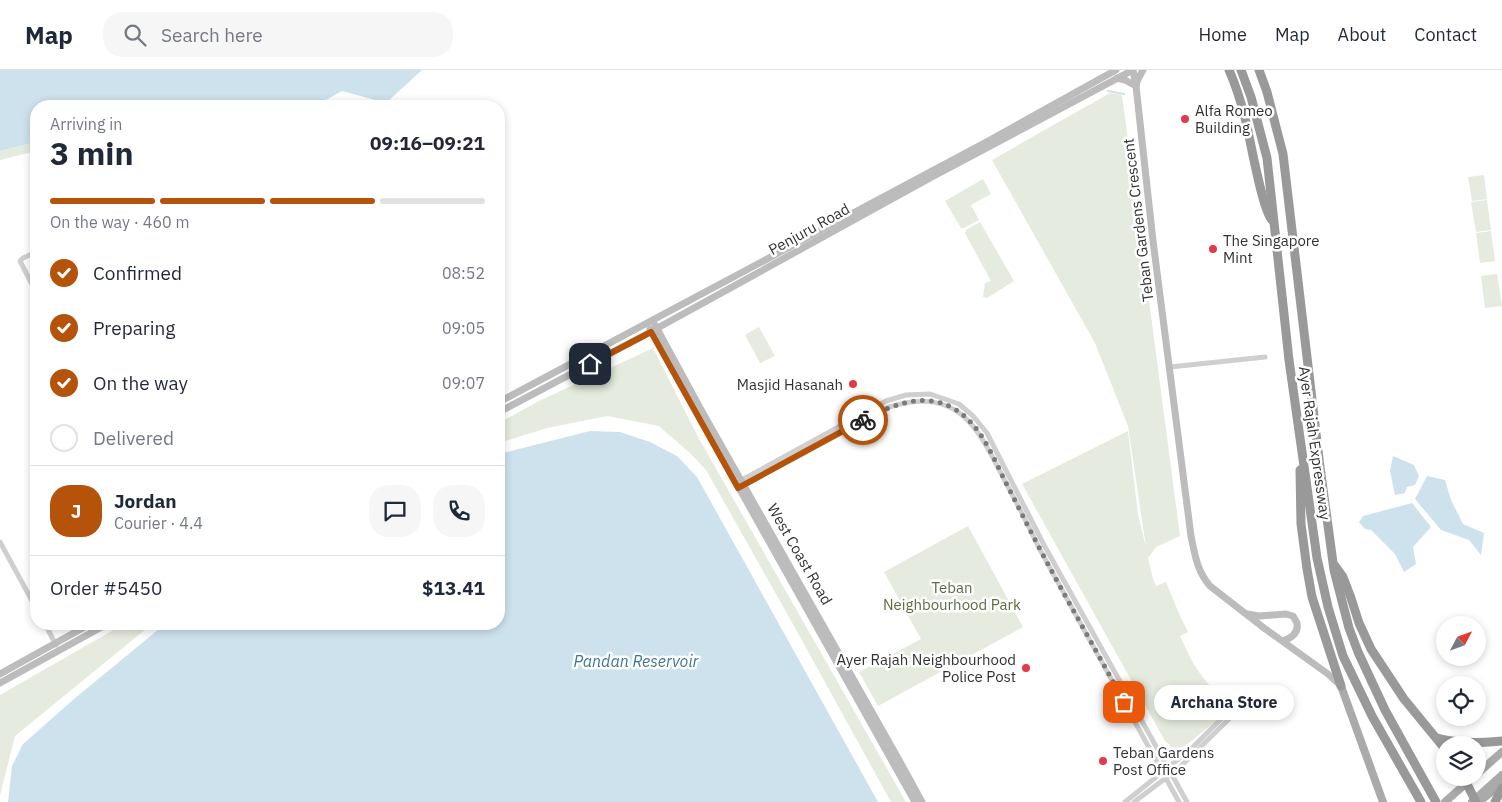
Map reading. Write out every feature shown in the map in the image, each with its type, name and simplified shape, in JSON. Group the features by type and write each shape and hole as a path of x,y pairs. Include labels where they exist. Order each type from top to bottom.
{"highway":[{"path":"1229,70 1245,116 1269,217 1274,222"},
{"name":"Ayer Rajah Expressway","path":"1241,70 1251,97 1267,158 1298,427 1317,558 1328,607 1343,656 1372,716 1420,800"},
{"name":"Ayer Rajah Expressway","path":"1259,70 1267,92 1283,154 1332,562 1349,628 1358,652 1385,710 1436,802"},
{"path":"1298,427 1301,524 1306,565 1312,597 1341,686"},
{"path":"1332,562 1343,577 1359,623 1371,649 1404,699 1436,737"},
{"path":"1486,743 1502,741"},
{"path":"1469,786 1474,801"},
{"path":"1495,802 1502,788"}],"main road":[{"name":"Penjuru Road","path":"505,409 654,330 1116,70"},
{"name":"Penjuru Road","path":"505,399 1133,70"},
{"name":"Teban Gardens Crescent","path":"1133,70 1153,241 1191,536 1196,560 1203,578 1210,586 1328,674 1341,686"},
{"path":"1117,78 1136,86 1143,70"},
{"name":"West Coast Road","path":"649,322 915,802"},
{"name":"West Coast Road","path":"740,484 840,654 922,802"},
{"path":"1246,614 1259,616 1286,614 1293,616 1297,623 1296,631 1294,635 1283,641"},
{"path":"0,683 81,630"},
{"path":"0,674 93,630"},
{"path":"1341,686 1383,802"},
{"path":"1486,766 1502,752"},
{"path":"1474,801 1502,774"},
{"path":"1474,801 1484,798 1502,784"},
{"path":"1445,802 1460,786"}],"street":[{"path":"30,255 20,261 30,280"},
{"path":"1170,367 1265,357"},
{"path":"740,484 886,401 906,395 930,394 959,404 973,416 986,432 1041,546 1179,802"},
{"path":"0,542 30,597"},
{"path":"1041,546 1187,802"},
{"path":"48,630 57,646"},
{"path":"1126,802 1164,776 1172,774 1229,719 1228,715 1225,715 1191,749 1168,768 1164,776 1134,802"}],"green space":[{"path":"1110,93 1122,95 1180,536 1156,547 1148,558 1156,586 1166,582 1188,632 1180,636 1194,663 1210,686 1232,708 1185,746 1174,749 1165,741 1022,484 1128,431 1138,515 1146,547 1128,426 1095,343 992,160"},
{"path":"30,144 30,152 0,160 0,151"},
{"path":"1484,175 1487,199 1472,201 1468,177"},
{"path":"983,179 991,194 971,205 979,220 961,228 945,201"},
{"path":"1487,200 1491,230 1476,232 1471,202"},
{"path":"980,222 1014,281 987,298 983,297 985,283 991,281 965,233 966,230"},
{"path":"1491,231 1495,261 1480,263 1476,233"},
{"path":"1497,274 1502,306 1485,308 1481,276"},
{"path":"759,327 775,356 760,363 745,335"},
{"path":"653,348 698,437 906,802 891,802 706,470 659,426 607,416 547,428 505,441 505,420 539,401"},
{"name":"Teban Neighbourhood Park","path":"968,526 1023,627 878,706 859,672 921,639 884,572"},
{"path":"114,630 145,630 15,736 0,795 0,695"}],"water":[{"path":"0,70 422,70 389,100 375,100 342,91 326,100 30,100 30,144 0,151"},
{"name":"Pandan Reservoir","path":"590,431 620,432 650,442 677,456 697,477 878,802 8,802 12,766 23,744 158,630 505,630 505,452"},
{"path":"1393,456 1414,465 1419,476 1415,485 1407,487 1405,493 1395,495 1390,471"},
{"path":"1427,476 1445,480 1451,500 1463,524 1484,533 1481,555 1469,540 1441,530 1415,499"},
{"path":"1412,503 1431,527 1413,547 1416,564 1404,572 1395,554 1371,530 1365,529 1359,522 1363,516"}],"waterway":[{"path":"1108,91 1124,94"}],"way so far":[{"path":"863,420 889,407 905,402 930,401 953,408 972,423 984,440 1039,548 1124,702"}],"place":[{"name":"Alfa Romeo Building","path":"1185,119"},
{"name":"The Singapore Mint","path":"1213,249"},
{"name":"Masjid Hasanah","path":"853,384"},
{"name":"Ayer Rajah Neighbourhood Police Post","path":"1026,668"},
{"name":"Archana Store","path":"1124,702"},
{"name":"Teban Gardens Post Office","path":"1103,761"}],"route":[{"path":"590,364 651,332 738,488 863,420"}]}
